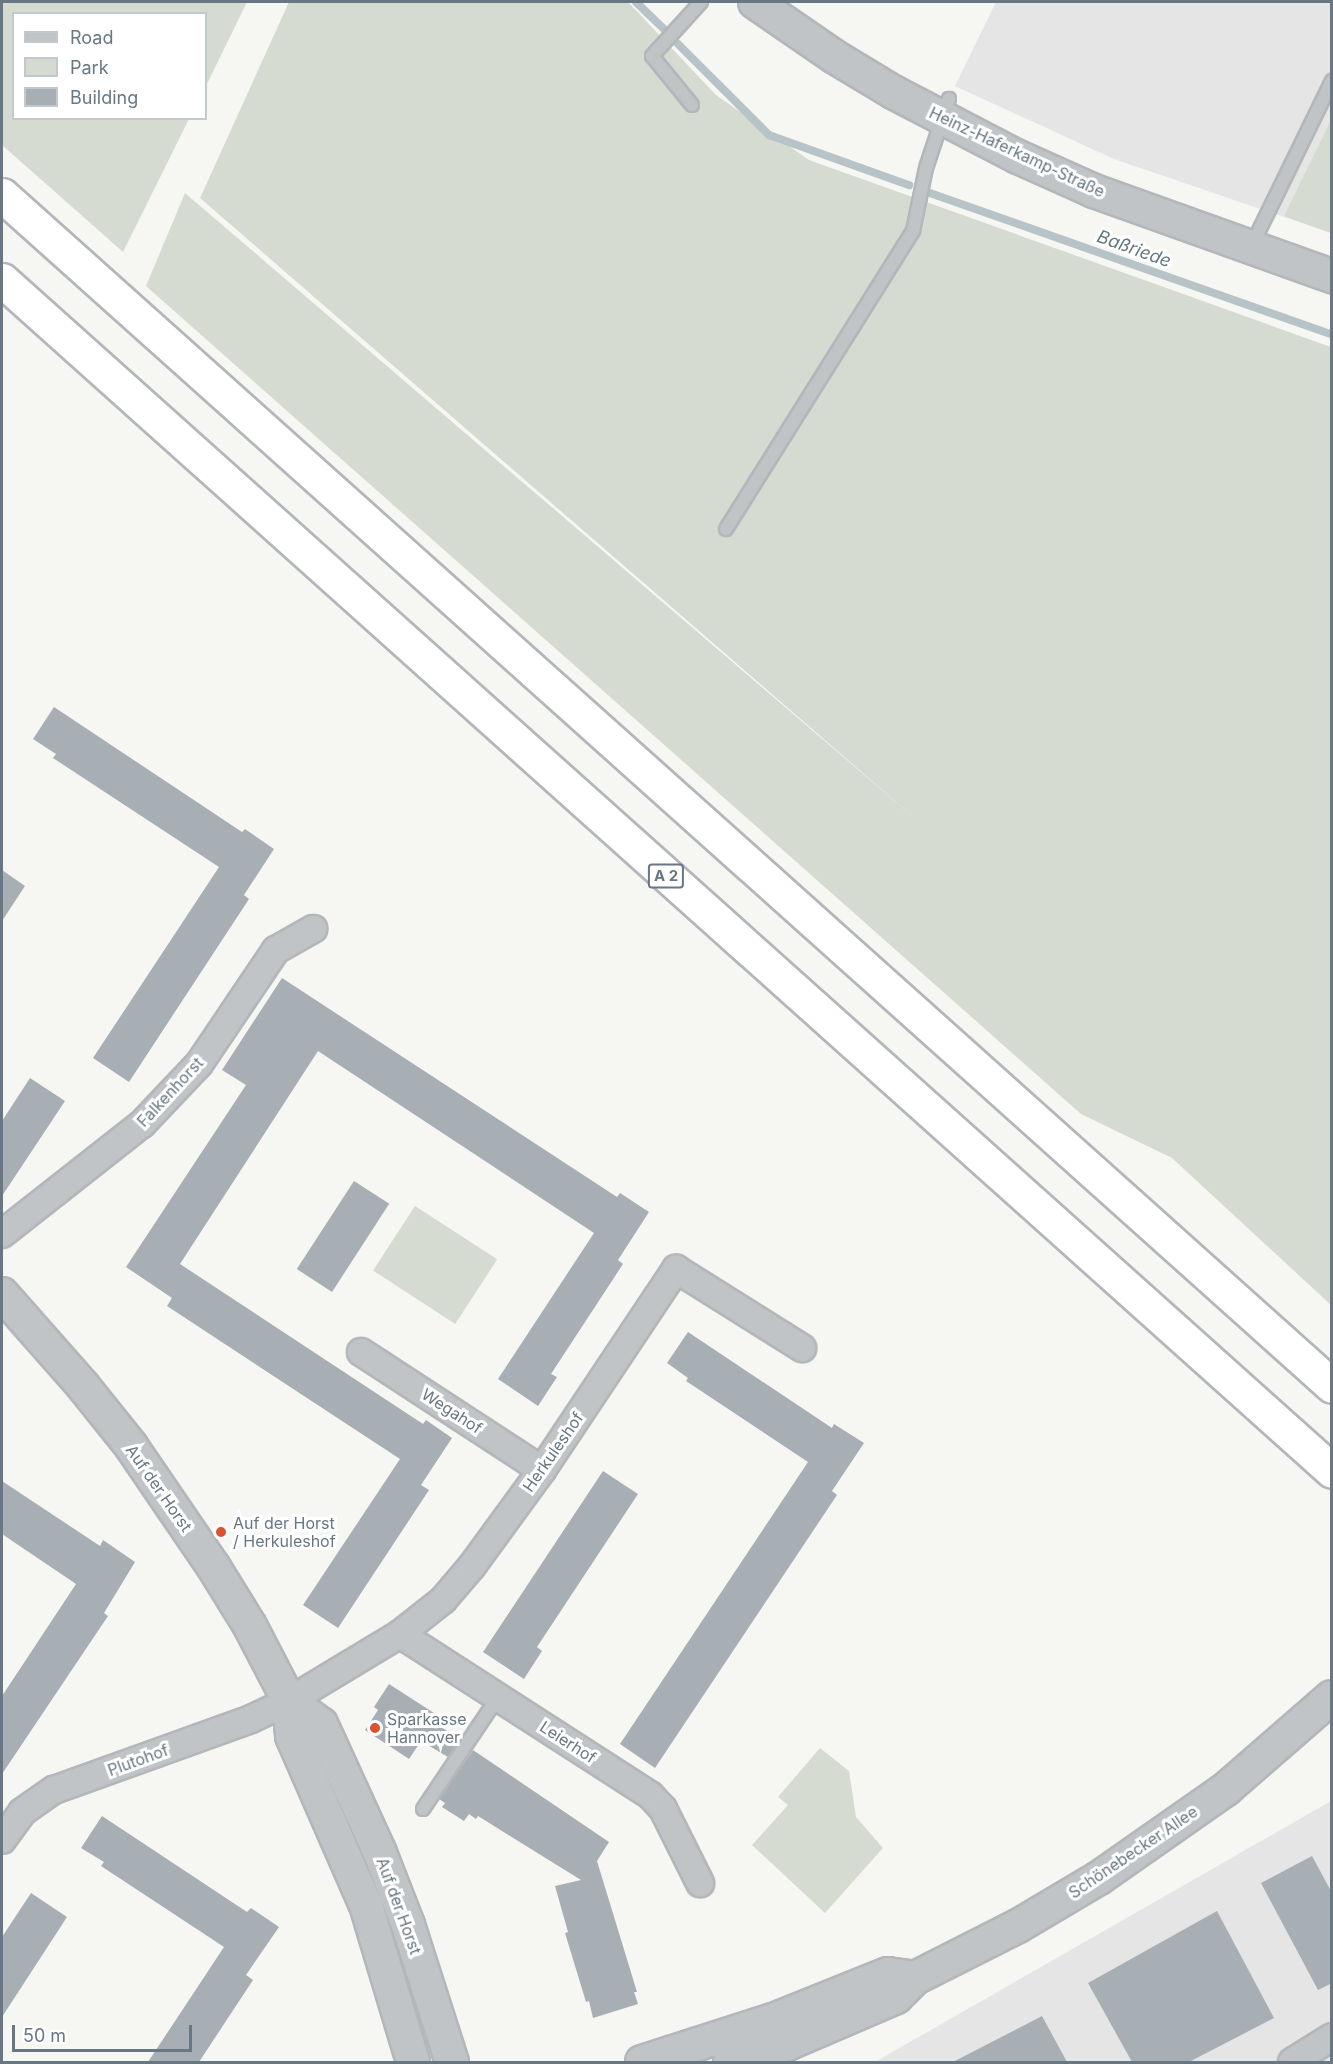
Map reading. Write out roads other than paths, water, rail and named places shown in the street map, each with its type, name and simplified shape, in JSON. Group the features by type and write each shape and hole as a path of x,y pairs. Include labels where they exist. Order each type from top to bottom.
{"highway":[{"path":"2,195 1332,1386"},
{"name":"A 2","path":"2,280 1332,1471"}],"street":[{"name":"Heinz-Haferkamp-Straße","path":"755,2 834,57 945,108 1094,190 1332,276"},
{"name":"Falkenhorst","path":"2,1234 142,1124 199,1064 276,950 313,929"},
{"name":"Herkuleshof","path":"289,1701 400,1634 443,1600 472,1566 542,1470 676,1269 802,1348"},
{"name":"Auf der Horst","path":"2,1294 83,1386 131,1446 213,1566 250,1626 289,1701 292,1736 366,1905 413,2062"},
{"name":"Wegahof","path":"361,1352 542,1470"},
{"name":"Leierhof","path":"400,1634 650,1795 663,1809 700,1883"},
{"name":"Schönebecker Allee","path":"730,2062 786,2042 888,1974 915,1978 1018,1926 1099,1878 1226,1789 1332,1697"},
{"name":"Auf der Horst","path":"289,1701 321,1724 380,1853 408,1925 452,2062"},
{"name":"Plutohof","path":"2,1840 22,1812 54,1790 244,1721 289,1701"},
{"path":"1292,2062 1332,2037"},
{"name":"Schönebecker Allee","path":"642,2062 786,2042"}],"lane":[{"path":"692,105 652,56 701,2"},
{"path":"1251,248 1332,81"},
{"path":"726,529 914,231 926,168 945,108"},
{"path":"423,1809 498,1697"}],"waterway":[{"name":"Baßriede","path":"636,2 665,30"},
{"name":"Baßriede","path":"678,44 769,135 909,185"},
{"name":"Baßriede","path":"927,192 1332,335"}],"place":[{"name":"Auf der Horst / Herkuleshof","path":"221,1532"},
{"name":"Sparkasse Hannover","path":"375,1728"}]}
